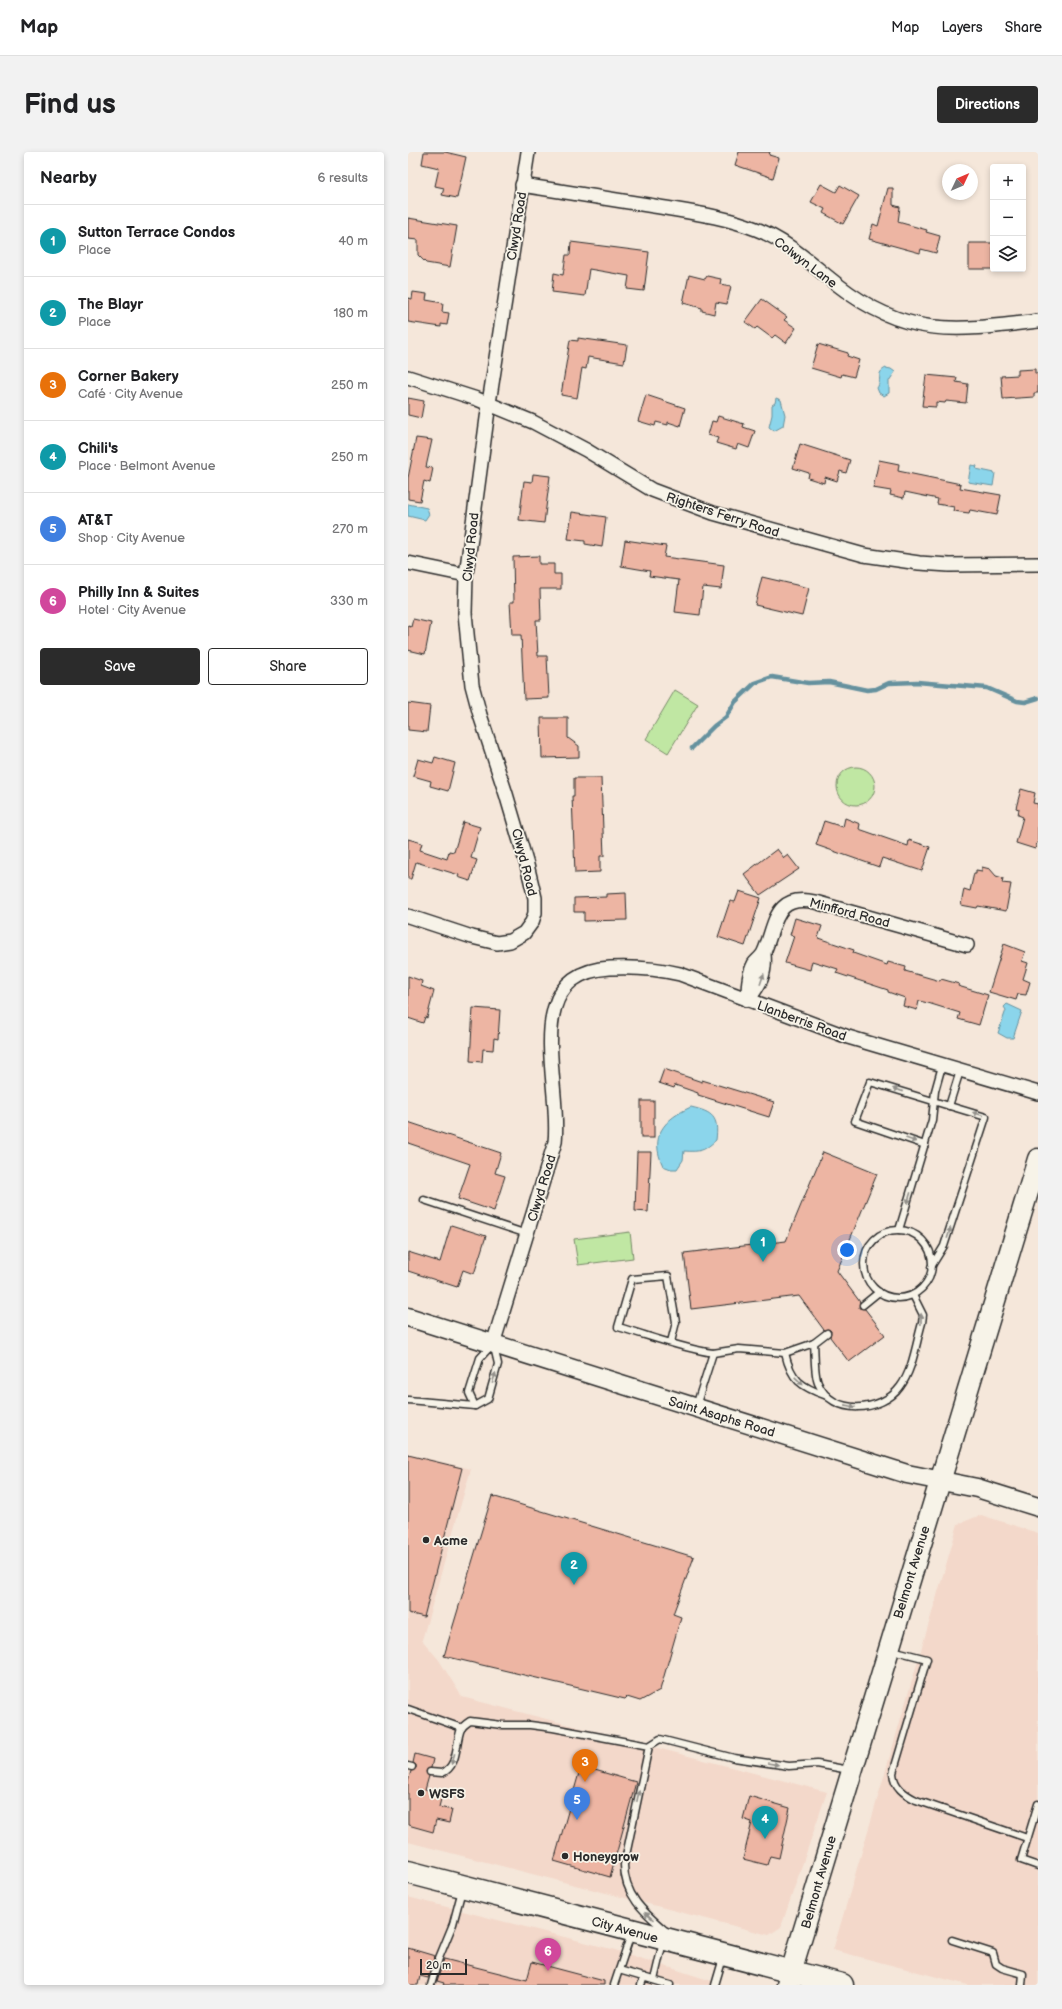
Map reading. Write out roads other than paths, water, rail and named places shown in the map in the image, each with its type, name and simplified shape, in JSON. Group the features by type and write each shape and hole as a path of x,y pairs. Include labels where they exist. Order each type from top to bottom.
{"highway":[{"name":"City Avenue","path":"408,1872 724,1954 789,1978 842,1985"}],"main road":[{"name":"Belmont Avenue","path":"789,1978 1038,1159"}],"street":[{"name":"Clwyd Road","path":"408,916 489,942 504,943 524,933 532,922 535,913 535,898 515,824 480,715 472,685 467,648 466,575 489,403 528,152"},
{"name":"Colwyn Lane","path":"522,185 713,216 745,224 764,232 788,246 858,301 875,311 910,324 928,327 963,329 1038,321"},
{"name":"Righters Ferry Road","path":"408,377 489,403 556,434 652,490 713,513 838,549 883,558 949,565 1038,564"},
{"path":"408,563 466,575"},
{"name":"Minfford Road","path":"748,1000 748,982 754,964 764,954 779,912 785,905 799,900 815,902 967,945"},
{"name":"Llanberris Road","path":"568,983 582,974 601,969 650,968 680,974 848,1037 942,1066 1038,1093"},
{"name":"Clwyd Road","path":"493,1344 555,1142 552,1023 558,995 568,983"},
{"name":"Saint Asaphs Road","path":"408,1317 907,1474 977,1488 1038,1507"}],"lane":[{"path":"899,1230 925,1145 935,1101 935,1090 942,1066"},
{"path":"949,1106 960,1071"},
{"path":"925,1145 855,1122 870,1082 986,1117 944,1246 931,1267 926,1283 913,1295 896,1298 879,1292 873,1287 865,1273 864,1258 871,1243 877,1237 884,1233 899,1230 908,1232 923,1242 931,1258 931,1267"},
{"path":"424,1200 527,1234"},
{"path":"671,1342 676,1322 668,1276 632,1279 618,1327 671,1342 691,1350 713,1353 739,1349 785,1353 814,1343 827,1333"},
{"path":"863,1305 879,1292"},
{"path":"785,1353 789,1370 800,1383 811,1390 827,1396 841,1404 857,1408 874,1406 888,1399 900,1388 906,1377 923,1315 913,1295"},
{"path":"814,1343 818,1383 827,1396"},
{"path":"475,1406 469,1393 480,1358 493,1344"},
{"path":"408,1400 475,1406 488,1399 498,1364 493,1344"},
{"path":"695,1408 713,1353"},
{"path":"888,1649 927,1659 893,1773 897,1787 905,1795 916,1800 1027,1838"},
{"path":"408,1709 462,1728"},
{"path":"430,1772 442,1773 452,1765 462,1728 470,1721 502,1725 530,1725 582,1732 649,1746"},
{"path":"654,1980 671,1940 643,1911 632,1896 624,1876 624,1865 649,1746 660,1738 734,1758 789,1766 817,1764 851,1771"},
{"path":"1038,1804 1021,1860 1038,1866"},
{"path":"431,1985 439,1958 453,1924 463,1886"},
{"path":"614,1985 632,1930"},
{"path":"952,1940 993,1953 996,1964 1002,1968 1024,1974 1022,1985"},
{"path":"715,1985 724,1954"},
{"path":"619,1970 654,1980 662,1984 670,1985"},
{"path":"642,1985 644,1977"}],"water":[{"path":"886,368 895,372 889,381 889,393 884,396 879,393 877,388 879,385 880,374"},
{"path":"776,398 781,400 785,415 783,426 774,431 769,427 772,415 772,405 775,403"},
{"path":"971,465 977,466 976,469 995,473 993,486 968,482"},
{"path":"408,504 427,508 429,514 425,520 408,516"},
{"path":"1007,1004 1022,1011 1013,1038 1007,1038 998,1033 1006,1010 1004,1007"},
{"path":"691,1107 705,1111 713,1117 717,1132 716,1140 702,1150 684,1151 683,1160 677,1169 671,1169 663,1166 659,1155 658,1146 659,1137 662,1130 673,1117"}],"waterway":[{"path":"692,748 714,726 726,717 735,702 755,683 772,677 808,683 829,682 867,690 876,689 889,683 917,682 987,688 1017,701 1025,702 1038,698"}],"place":[{"name":"Sutton Terrace Condos","path":"763,1262"},
{"name":"Acme","path":"426,1540"},
{"name":"The Blayr","path":"574,1585"},
{"name":"Corner Bakery","path":"585,1782"},
{"name":"WSFS","path":"421,1793"},
{"name":"AT&T","path":"577,1820"},
{"name":"Chili's","path":"765,1839"},
{"name":"Honeygrow","path":"565,1856"},
{"name":"Philly Inn & Suites","path":"548,1971"}]}
